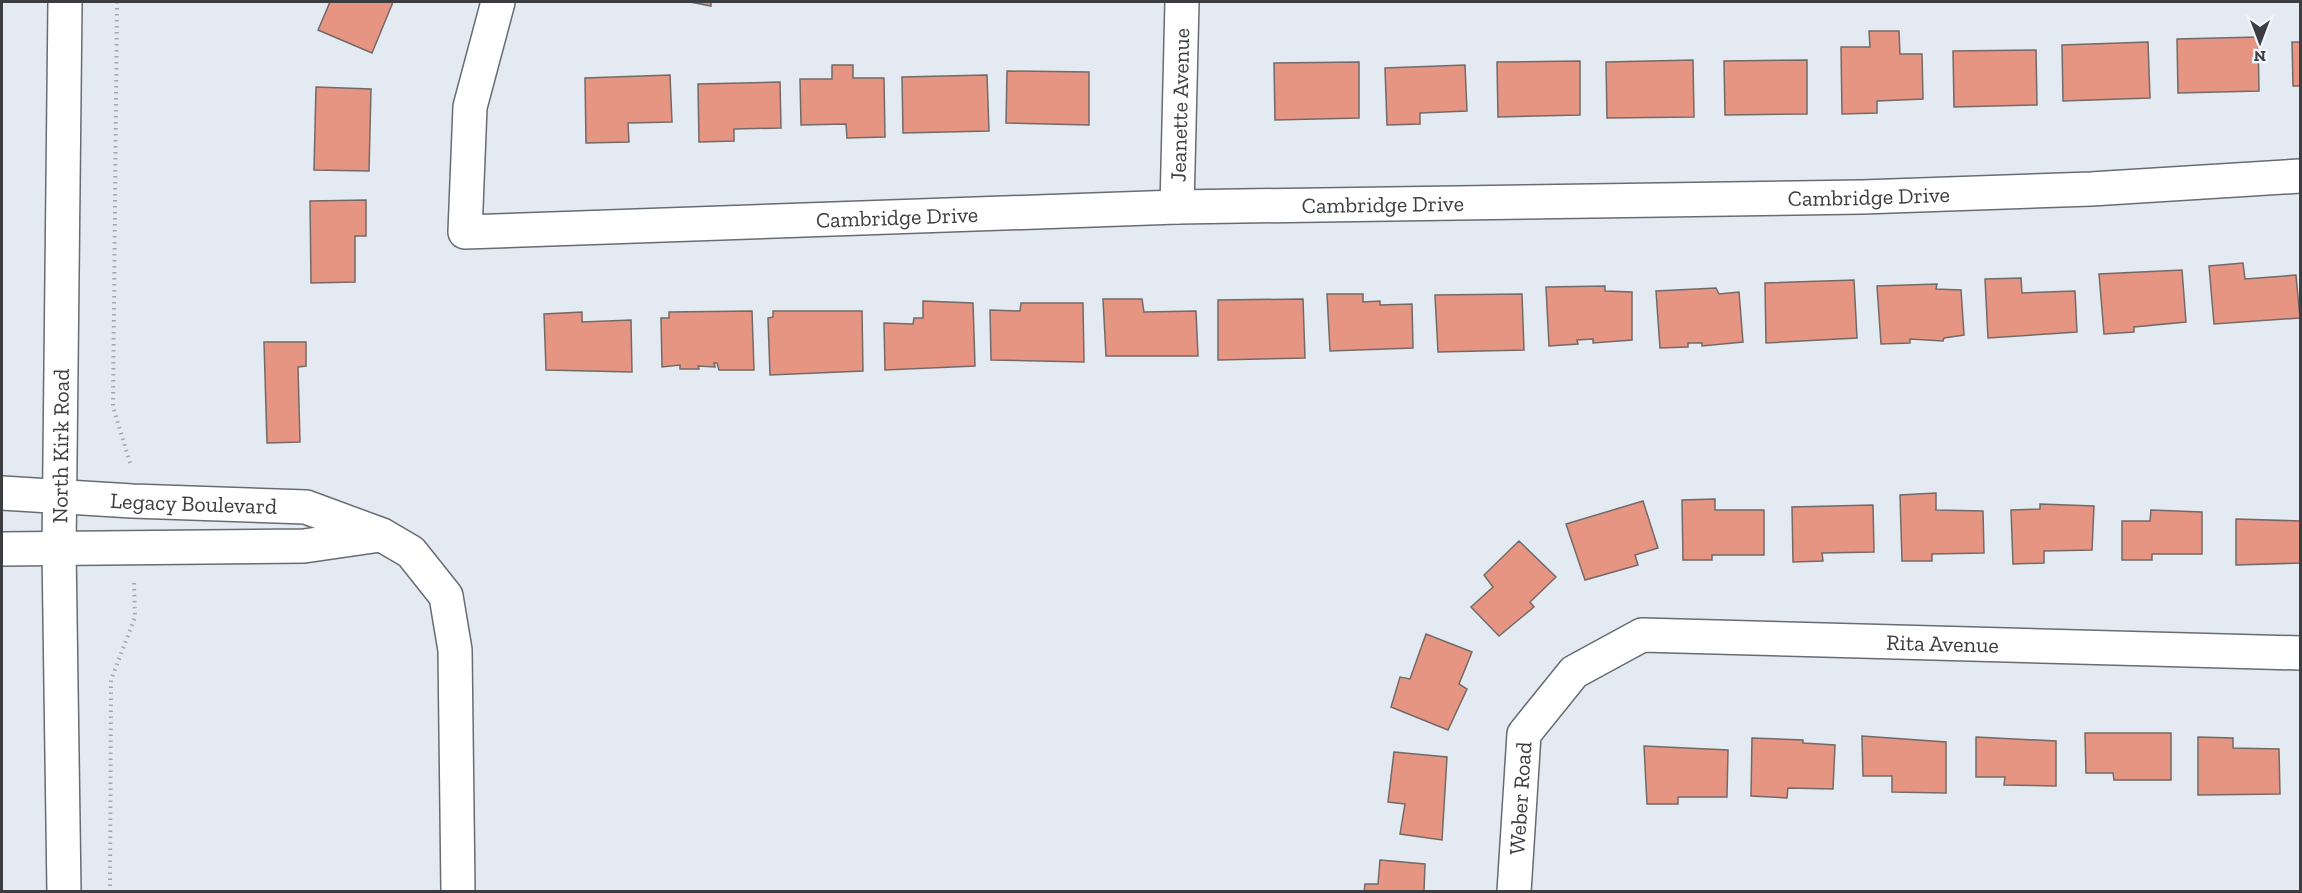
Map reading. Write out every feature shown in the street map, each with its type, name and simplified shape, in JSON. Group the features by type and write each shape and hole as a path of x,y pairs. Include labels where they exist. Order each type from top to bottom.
{"street":[{"name":"North Kirk Road","path":"64,891 59,549 65,2"},
{"name":"Cambridge Drive","path":"498,2 470,107 465,232 1177,207 1862,197 2091,189 2301,176"},
{"name":"Jeanette Avenue","path":"1177,207 1182,2"},
{"name":"Legacy Boulevard","path":"2,493 132,501 306,507 382,535 411,552 446,596 455,650 458,891"},
{"name":"Legacy Boulevard","path":"2,549 304,546 382,535"},
{"name":"Rita Avenue","path":"1592,661 1642,634 2301,653"},
{"name":"Weber Road","path":"1514,891 1524,734 1574,672 1592,661"}],"path":[{"path":"117,2 113,407 132,470 132,501"},
{"path":"110,891 111,680 135,617 133,549"}],"building":[{"path":"330,2 393,2 372,53 318,30"},
{"path":"690,2 711,2 711,6"},
{"path":"1869,31 1899,31 1900,54 1922,54 1923,99 1877,101 1877,113 1842,114 1841,47 1870,47"},
{"path":"2258,37 2259,91 2178,93 2177,39"},
{"path":"2148,42 2150,98 2063,101 2062,45"},
{"path":"2292,42 2300,42 2300,86 2293,86"},
{"path":"2036,50 2037,105 1954,107 1953,51"},
{"path":"1693,60 1694,117 1607,118 1606,62"},
{"path":"1807,60 1807,114 1725,115 1724,61"},
{"path":"1580,61 1580,115 1498,117 1497,62"},
{"path":"1359,62 1359,118 1275,120 1274,63"},
{"path":"832,65 853,65 853,78 884,78 885,137 847,138 846,124 801,125 800,79 832,79"},
{"path":"1465,65 1467,111 1420,113 1420,124 1387,125 1385,68"},
{"path":"1007,71 1089,72 1089,125 1006,123"},
{"path":"670,75 672,122 628,123 629,142 586,143 585,78"},
{"path":"987,75 989,131 903,133 902,77"},
{"path":"780,82 781,128 734,129 734,141 699,142 698,84"},
{"path":"316,87 371,89 369,171 314,170"},
{"path":"366,200 366,236 355,236 355,282 311,283 310,201"},
{"path":"2243,263 2245,279 2296,275 2300,318 2214,324 2209,266"},
{"path":"2182,270 2186,322 2134,327 2134,332 2104,334 2099,274"},
{"path":"2021,278 2022,293 2075,291 2077,332 1988,338 1985,279"},
{"path":"1854,280 1857,338 1766,343 1765,283"},
{"path":"1937,284 1936,289 1961,290 1964,335 1944,338 1943,341 1910,339 1910,343 1881,344 1877,286"},
{"path":"1605,286 1605,291 1632,292 1632,340 1593,343 1593,339 1577,340 1578,344 1549,346 1546,287"},
{"path":"1716,288 1719,294 1739,292 1743,342 1702,346 1702,343 1688,343 1688,347 1660,348 1656,291"},
{"path":"1327,294 1363,294 1363,302 1380,301 1380,305 1412,304 1413,348 1330,351"},
{"path":"1522,294 1524,350 1438,352 1435,295"},
{"path":"1103,299 1142,299 1144,312 1196,311 1198,356 1106,356"},
{"path":"1303,299 1305,358 1218,360 1218,300"},
{"path":"923,301 973,303 975,366 885,370 884,323 913,324 914,318 923,318"},
{"path":"1021,303 1083,303 1084,362 991,360 990,310 1020,311"},
{"path":"752,311 754,370 719,370 717,363 714,363 715,367 698,366 699,369 680,369 680,365 662,367 661,318 669,318 669,312"},
{"path":"773,311 862,311 863,371 770,375 768,318 773,317"},
{"path":"582,312 582,322 631,320 632,372 546,370 544,314"},
{"path":"264,342 306,342 306,366 298,367 300,442 267,443"},
{"path":"1936,493 1936,510 1983,511 1984,553 1932,554 1932,561 1902,561 1900,495"},
{"path":"1715,499 1715,510 1764,510 1764,555 1712,555 1712,560 1683,560 1682,500"},
{"path":"1643,501 1658,548 1635,555 1638,565 1585,580 1566,524"},
{"path":"2040,504 2094,506 2092,550 2044,551 2044,563 2013,564 2011,510 2040,509"},
{"path":"1873,505 1874,552 1822,553 1823,561 1793,562 1792,507"},
{"path":"2151,510 2202,512 2202,554 2152,554 2152,560 2122,560 2122,521 2150,521"},
{"path":"2236,519 2300,521 2300,563 2236,565"},
{"path":"1519,541 1556,577 1530,602 1534,607 1499,636 1471,607 1493,587 1484,575"},
{"path":"1426,634 1472,652 1459,684 1467,689 1448,730 1391,707 1400,677 1410,679"},
{"path":"2085,733 2171,733 2171,780 2114,780 2113,773 2086,773"},
{"path":"1862,736 1946,742 1946,793 1892,792 1892,776 1863,776"},
{"path":"1976,737 2056,741 2056,786 2004,785 2005,777 1976,777"},
{"path":"2198,737 2233,738 2233,748 2279,749 2280,794 2198,795"},
{"path":"1752,738 1803,740 1803,743 1835,745 1833,789 1788,788 1787,798 1751,796"},
{"path":"1644,746 1728,750 1727,797 1678,797 1678,804 1647,804"},
{"path":"1394,752 1447,757 1442,840 1400,834 1405,804 1388,802"},
{"path":"1380,860 1425,864 1424,892 1364,892 1365,884 1378,884"}]}
